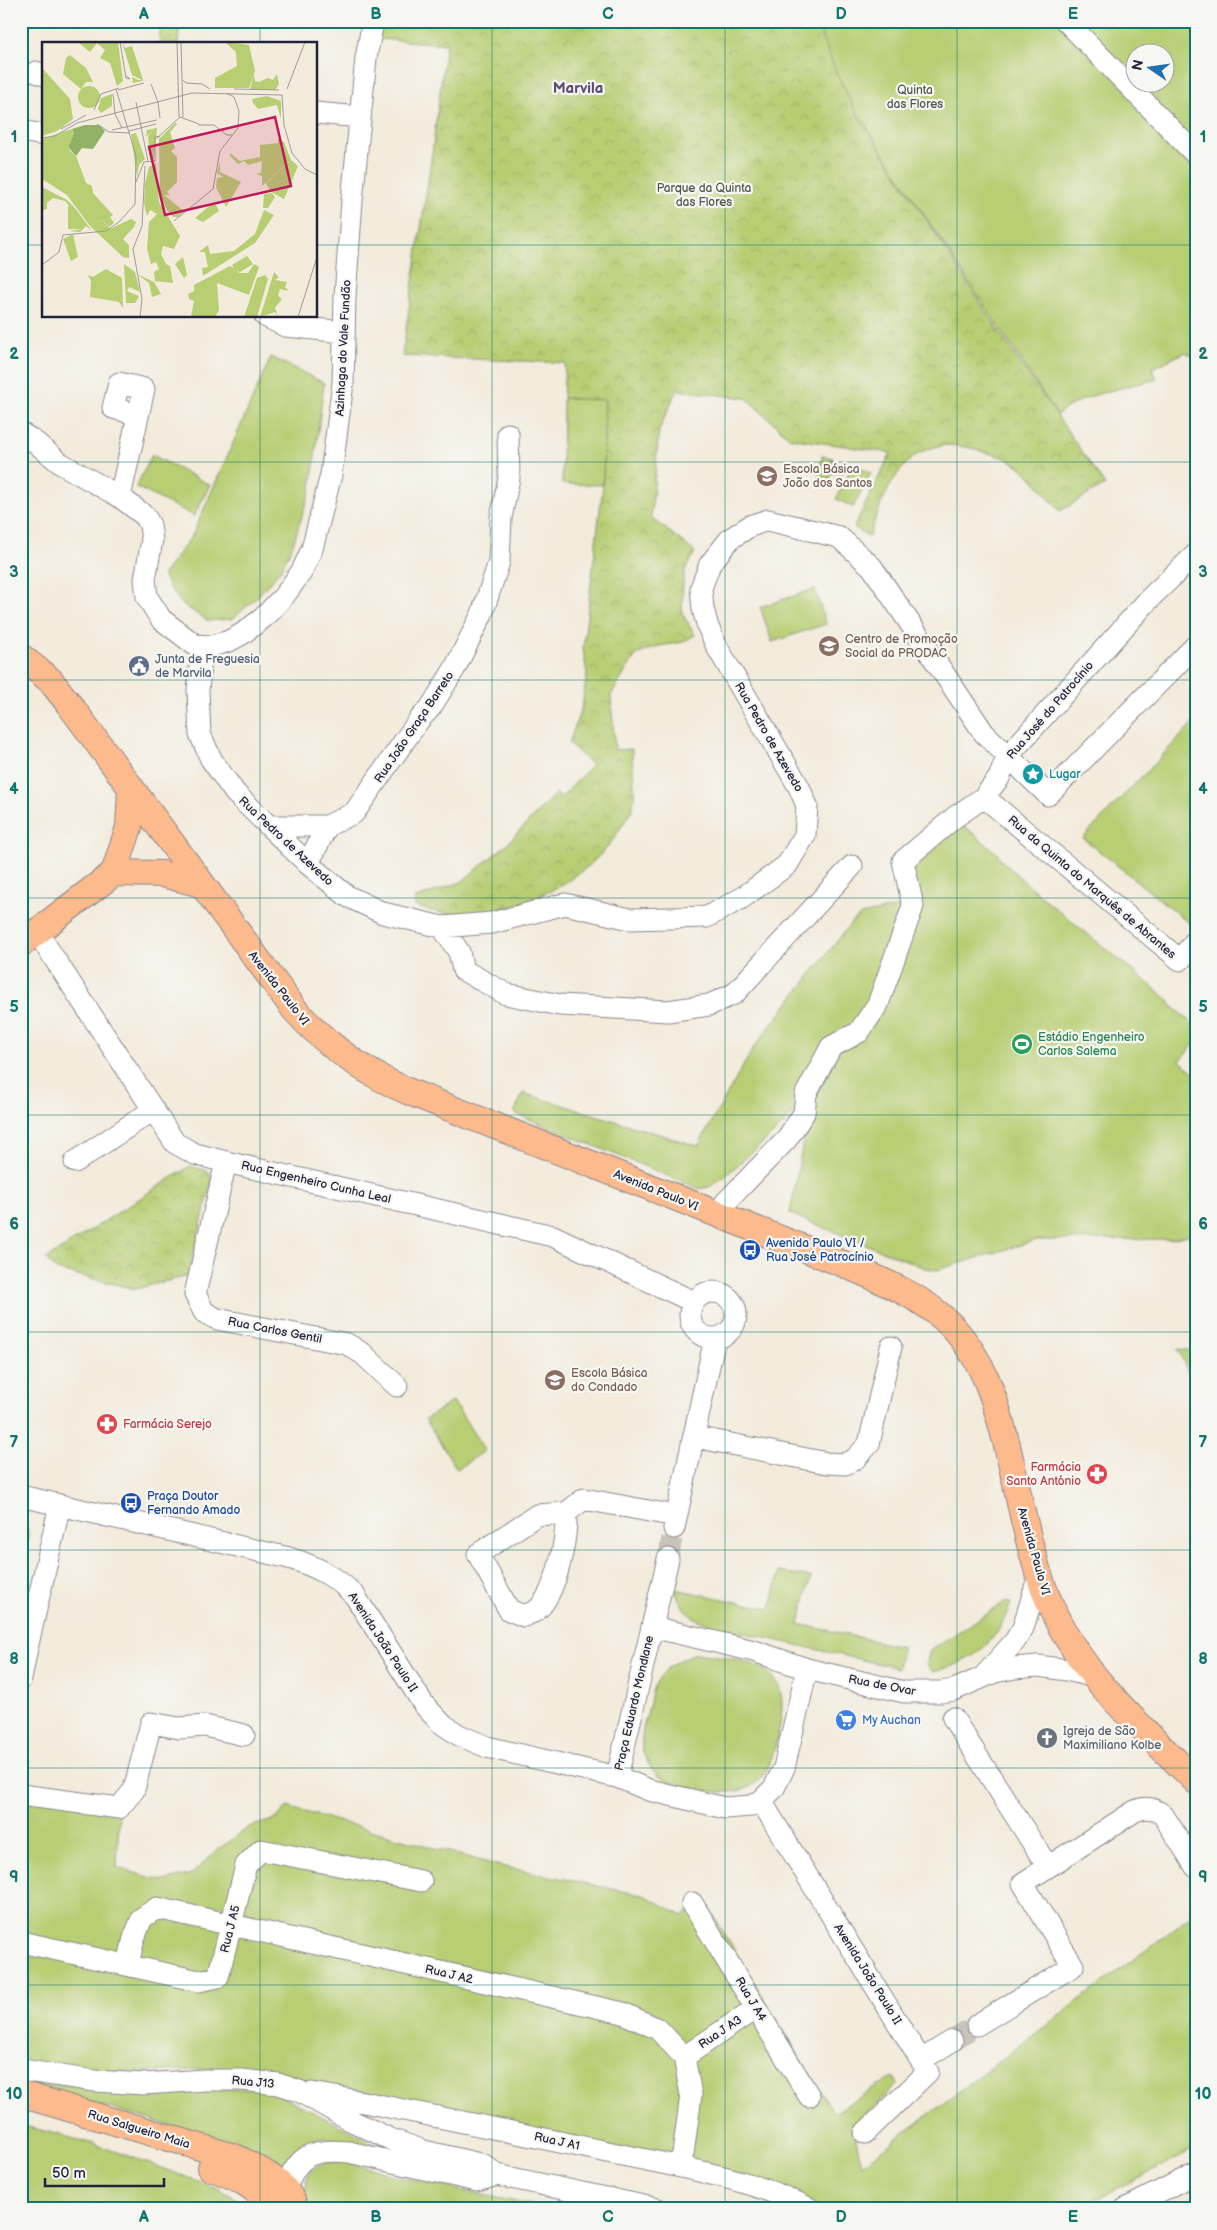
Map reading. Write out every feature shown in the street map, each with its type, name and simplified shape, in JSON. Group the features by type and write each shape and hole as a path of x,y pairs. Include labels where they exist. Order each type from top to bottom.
{"main road":[{"name":"Avenida Paulo VI","path":"21,657 50,680 228,921 309,1026 348,1059 375,1076 412,1093 846,1265 902,1290 925,1304 952,1326 980,1364 994,1398 1039,1575 1064,1633 1095,1677 1196,1781"},
{"path":"29,938 114,873 129,827 131,788"},
{"path":"114,873 162,874 201,884"},
{"name":"Rua Salgueiro Maia","path":"21,2094 237,2158 269,2174 285,2202"},
{"name":"Rua Salgueiro Maia","path":"21,2110 174,2154 234,2176 263,2195 285,2202"}],"street":[{"name":"Azinhaga do Vale Fundão","path":"202,646 229,641 242,634 262,618 292,587 312,549 333,465 343,383 351,210 366,58 373,21"},
{"path":"1066,21 1196,155"},
{"path":"318,113 360,117"},
{"path":"21,131 42,135"},
{"path":"269,318 285,326 344,332"},
{"path":"120,497 138,415"},
{"path":"21,433 67,468 120,497 141,512 150,525 152,540 145,579 150,603 161,619 195,645 202,646"},
{"name":"Rua João Graça Barreto","path":"268,826 327,826 354,813 419,720 431,707 455,668 482,614 499,562 501,518 509,478 508,434"},
{"name":"Rua Pedro de Azevedo","path":"202,646 198,690 200,734 212,759 234,793 308,864 347,896 384,913 442,927 492,923 566,904 630,919 707,917 742,898 787,865 804,835 807,806 799,787 717,647 708,627 703,609 702,588 710,564 730,539 750,526 768,520 840,537 872,568 984,733 1048,795 1196,645"},
{"name":"Rua José do Patrocínio","path":"720,1215 725,1203 786,1140 804,1113 806,1094 831,1047 859,1032 878,1004 912,906 903,861 955,817 984,797 999,778 1007,757 1150,597 1196,554"},
{"name":"Rua da Quinta do Marquês de Abrantes","path":"984,797 1180,960 1196,940"},
{"path":"308,864 327,826"},
{"path":"442,927 459,952 464,970 506,994 560,1005 668,1011 709,1005 734,994 852,866"},
{"name":"Rua Engenheiro Cunha Leal","path":"29,938 180,1147 226,1162 553,1236 694,1302"},
{"path":"75,1162 153,1110"},
{"name":"Rua Carlos Gentil","path":"226,1162 194,1294 204,1312 217,1319 347,1344 363,1354 397,1386"},
{"path":"713,1292 721,1293 729,1298 734,1306 736,1315 734,1324 729,1332 715,1338 702,1335 695,1329 691,1320 694,1302 699,1297 713,1292"},
{"path":"566,1513 566,1525 553,1587 538,1610 524,1616 510,1610 478,1554 536,1515 566,1513 584,1499 675,1522 715,1338"},
{"path":"695,1437 827,1463 845,1464 855,1459 869,1444 892,1347"},
{"name":"Avenida João Paulo II","path":"21,1496 289,1558 321,1569 345,1586 355,1596 424,1704 447,1728 487,1746 617,1777"},
{"path":"21,1679 24,1653 60,1505"},
{"name":"Praça Eduardo Mondlane","path":"668,1559 617,1777 649,1790 725,1808 751,1806 761,1801"},
{"name":"Rua de Ovar","path":"984,1676 1016,1640 1023,1628 1039,1575"},
{"name":"Praça Eduardo Mondlane","path":"652,1627 754,1651 807,1669"},
{"name":"Rua de Ovar","path":"807,1669 904,1692 922,1693 954,1690 984,1676 1015,1668 1038,1666 1067,1670 1095,1677"},
{"path":"761,1801 774,1788 784,1768 807,1669"},
{"path":"953,1718 1048,1867"},
{"path":"21,1795 119,1808 134,1790 151,1723 179,1728 205,1726 244,1735"},
{"name":"Avenida João Paulo II","path":"761,1801 921,2060"},
{"path":"977,2025 1073,1966 1023,1883 1135,1812 1147,1808 1158,1811 1163,1816 1196,1867"},
{"name":"Rua J A5","path":"21,1942 199,1981 218,1977 246,1865 261,1850 421,1881"},
{"name":"Rua J A4","path":"692,1903 809,2096"},
{"name":"Rua J A2","path":"128,1965 134,1938 142,1918 157,1908 623,2013 658,2030 684,2057"},
{"name":"Rua J A3","path":"684,2057 756,2008"},
{"path":"865,2133 928,2072 921,2060 952,2041"},
{"path":"678,2166 683,2154 691,2095 684,2057"},
{"name":"Rua J13","path":"21,2070 95,2081 144,2084 205,2080 242,2080 278,2084 298,2091 350,2120 390,2139 424,2151 484,2165 497,2175 658,2209"},
{"name":"Rua J A1","path":"298,2091 364,2102 678,2166 748,2185 794,2200 810,2209"},
{"name":"Rua J13","path":"285,2202 289,2178 304,2158 317,2151 349,2152 477,2181 497,2175"},
{"path":"1125,2209 1196,2173"}],"green space":[{"path":"161,21 180,21 178,42 159,42"},
{"name":"Parque da Quinta das Flores","path":"383,21 816,21 835,70 855,110 1014,354 1105,485 1060,511 1028,474 1012,462 994,455 956,446 936,447 920,453 906,464 894,479 884,497 869,537 854,527 891,453 790,438 746,398 677,390 659,430 651,517 695,552 685,570 682,613 695,635 683,642 659,646 636,655 611,695 615,750 632,749 634,800 632,809 607,848 570,879 549,892 526,902 478,913 450,914 435,912 415,906 414,899 461,882 506,845 556,793 561,798 592,765 569,743 582,706 587,674 583,649 603,485 605,400 563,398 565,363 402,356 446,44 379,39"},
{"name":"Quinta das Flores","path":"816,21 1196,21 1196,359 1186,352 1152,368 1157,379 1092,396 1079,401 1057,415 855,110 835,70"},
{"path":"271,357 324,383 311,488 293,544 281,569 256,598 233,619 208,621 182,604 169,587 163,574 192,536"},
{"path":"563,398 605,399 603,485 562,484"},
{"path":"152,455 210,485 194,516 136,487"},
{"path":"822,456 833,458 833,463 844,465 842,474 831,473 830,479 819,477"},
{"path":"853,464 871,473 853,507 836,499"},
{"path":"815,589 826,624 772,642 760,607"},
{"path":"1196,720 1196,925 1194,927 1083,838"},
{"name":"Estádio Engenheiro Carlos Salema","path":"957,820 998,854 1001,860 1037,893 1170,1001 1169,1003 1196,1027 1196,1042 1180,1061 1196,1074 1196,1233 1172,1239 1037,1240 937,1270 925,1268 790,1214 807,1119 835,1049 847,1045 914,911 906,865"},
{"path":"908,905 874,999 795,1111 782,1126 724,1177 709,1187 700,1189 514,1113 523,1093 698,1146 754,1047 852,922 861,915"},
{"path":"190,1166 208,1171 212,1181 188,1276 135,1289 56,1270 46,1259"},
{"path":"1178,1349 1196,1351 1196,1390"},
{"path":"453,1401 485,1451 457,1469 425,1419"},
{"path":"21,1519 28,1530 28,1539 24,1552 21,1551"},
{"path":"779,1572 811,1577 799,1624 902,1647 898,1668 709,1624 696,1619 686,1611 675,1589 771,1609"},
{"path":"1005,1602 1011,1603 1005,1617 991,1640 982,1649 948,1668 933,1672 926,1665 930,1650"},
{"path":"696,1653 745,1662 762,1668 773,1677 780,1690 782,1707 772,1757 764,1774 750,1787 730,1792 717,1792 678,1785 659,1776 644,1755 643,1732 652,1693 658,1679 678,1661"},
{"path":"21,1795 119,1808 117,1868 164,1881 192,1874 217,1850 249,1827 276,1819 287,1807 496,1865 646,1896 683,1916 704,1900 834,2113 894,2076 898,2084 853,2126 862,2165 1196,1912 1196,2148 1101,2197 1070,2209 821,2209 810,2201 357,2090 305,2081 287,2074 224,2068 150,2072 87,2071 21,2060"},
{"path":"21,2082 145,2091 267,2088 383,2148 325,2138 306,2144 280,2165 215,2139"},
{"path":"21,2125 94,2144 218,2188 242,2202 245,2209 21,2209"},
{"path":"338,2161 375,2169 391,2175 549,2209 309,2209 306,2190 308,2175 318,2165"}],"tunnel":[{"path":"668,1559 674,1528"},
{"path":"952,2041 977,2025"}],"place":[{"name":"Escola Básica João dos Santos","path":"767,476"},
{"name":"Centro de Promoção Social da PRODAC","path":"829,646"},
{"name":"Junta de Freguesia de Marvila","path":"139,666"},
{"name":"Lugar","path":"1033,774"},
{"name":"Estádio Engenheiro Carlos Salema","path":"1022,1044"},
{"name":"Avenida Paulo VI / Rua José Patrocínio","path":"750,1250"},
{"name":"Escola Básica do Condado","path":"555,1380"},
{"name":"Farmácia Serejo","path":"107,1424"},
{"name":"Farmácia Santo António","path":"1097,1474"},
{"name":"Praça Doutor Fernando Amado","path":"131,1503"},
{"name":"My Auchan","path":"846,1720"},
{"name":"Igreja de São Maximiliano Kolbe","path":"1047,1738"}],"district":[{"name":"Marvila","path":"578,88"}]}
